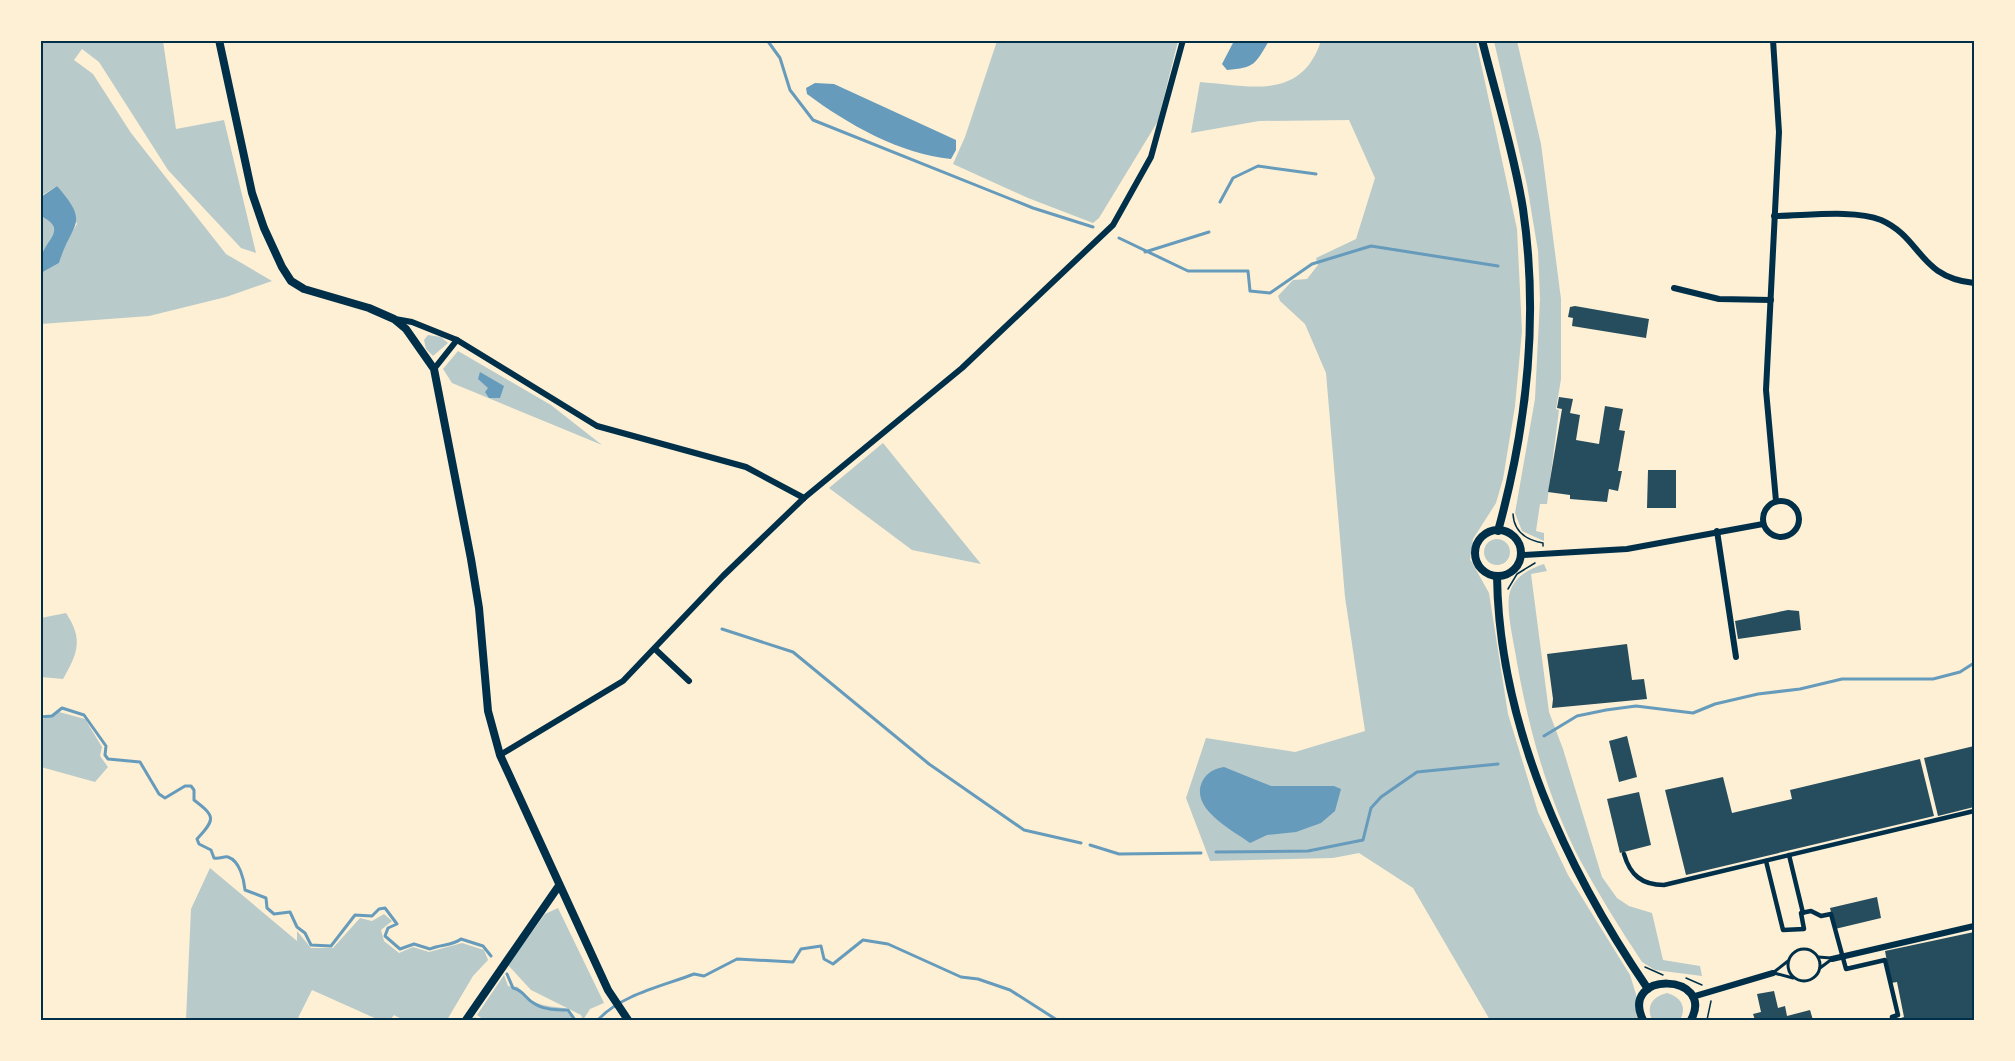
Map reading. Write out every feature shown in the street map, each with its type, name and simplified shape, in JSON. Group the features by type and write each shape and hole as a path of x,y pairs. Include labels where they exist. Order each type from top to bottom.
{"main road":[{"path":"1482,40 1522,209 1531,294 1529,360 1522,425 1498,531"},
{"path":"1498,531 1514,537 1522,555 1515,569 1497,576 1486,573 1479,567 1475,557 1481,538 1498,531"},
{"path":"1497,576 1497,612 1512,690 1540,790 1580,879 1648,989"},
{"path":"1642,1020 1640,1006 1648,989 1661,982 1671,982 1683,987 1692,998 1694,1015 1691,1020"}],"street":[{"path":"219,40 252,193 264,228 282,267 291,280 304,289 369,308 394,319 412,322 457,340 597,426 746,467 804,498"},
{"path":"500,756 623,681 723,576 804,498 962,368 1113,225 1151,157 1184,40"},
{"path":"1773,40 1779,132 1766,390 1776,501"},
{"path":"1774,216 1864,215 1881,220 1897,230 1935,271 1954,280 1974,283"},
{"path":"1674,288 1719,298 1771,300"},
{"path":"394,319 406,329 434,369 471,559 479,608 488,711 500,756 558,887 608,990 628,1020"},
{"path":"434,369 457,340"},
{"path":"1776,501 1791,504 1799,517 1797,526 1788,535 1780,536 1767,530 1763,524 1763,514 1767,506 1776,501"},
{"path":"1522,555 1627,549 1763,524"},
{"path":"1717,531 1736,657"},
{"path":"655,649 689,681"},
{"path":"1624,855 1632,872 1639,880 1660,885 1974,811"},
{"path":"1766,861 1783,930 1804,928 1801,913 1803,912 1789,855"},
{"path":"466,1020 558,887"},
{"path":"1803,912 1811,911 1821,916 1831,914 1846,969 1885,960 1898,1015 1892,1017 1893,1020"},
{"path":"1832,959 1974,926"},
{"path":"1692,998 1773,973"}],"lane":[{"path":"1773,973 1790,960 1794,953 1801,950 1813,952 1818,957 1820,968"},
{"path":"1818,957 1832,959"},
{"path":"1773,973 1809,981 1816,977 1820,968 1832,959"},
{"path":"1790,960 1789,969 1795,978"}],"shaded area":[{"path":"41,41 163,41 176,129 224,120 256,253 241,248 168,170 99,62 82,49 74,60 93,74 131,133 226,254 272,281 226,297 149,316 41,324 41,273 59,263 64,245 77,224 57,186 41,196"},
{"path":"997,41 1178,41 1158,121 1099,218 1093,223 1028,198 953,164 965,137"},
{"path":"1321,41 1476,41 1517,229 1522,331 1515,406 1503,479 1496,503 1473,539 1470,559 1489,593 1508,714 1538,812 1568,875 1630,975 1636,994 1637,1020 1490,1020 1413,888 1359,853 1333,858 1210,861 1186,798 1206,738 1295,752 1365,731 1345,597 1326,373 1305,324 1280,301 1278,296 1293,280 1307,279 1318,265 1316,258 1356,239 1375,178 1349,120 1259,121 1191,133 1200,82 1255,87 1287,81 1301,73 1312,60"},
{"path":"1494,41 1517,41 1541,144 1561,299 1561,379 1556,409 1559,410 1547,504 1540,504 1536,531 1544,533 1544,541 1522,531 1515,513 1535,399 1540,299 1538,251 1527,185"},
{"path":"41,216 53,225 54,234 41,256"},
{"path":"428,335 441,337 448,343 433,356 426,349 424,340"},
{"path":"458,351 551,405 602,445 452,383 443,369"},
{"path":"883,443 981,564 912,550 829,488"},
{"path":"1497,539 1506,543 1510,552 1506,561 1497,565 1488,561 1484,552 1488,543"},
{"path":"1544,564 1547,571 1531,574 1549,712 1563,749 1602,877 1617,898 1629,906 1652,913 1663,960 1700,966 1702,976 1655,970 1642,962 1587,873 1557,810 1532,732 1511,630 1509,609 1509,596 1513,584 1527,572"},
{"path":"66,613 77,639 72,662 63,679 41,677 41,618"},
{"path":"59,712 85,719 102,747 100,756 108,767 95,782 41,767 41,720"},
{"path":"210,868 297,941 297,931 311,948 333,948 360,918 372,921 384,914 392,921 381,930 384,941 399,953 413,947 429,952 462,943 484,950 488,960 473,976 447,1020 403,1020 394,1015 390,1020 379,1020 312,990 297,1020 186,1020 191,909"},
{"path":"558,908 604,1003 590,1009 583,1020 581,1015 531,990 508,965 545,914"},
{"path":"504,975 508,986 518,987 528,998 538,1004 565,1008 574,1020 484,1020 477,1015"},
{"path":"1667,993 1676,997 1683,1007 1680,1020 1652,1020 1650,1006 1657,997"}],"water":[{"path":"1234,40 1269,41 1249,66 1227,70 1222,64"},
{"path":"815,83 834,84 956,140 956,150 951,159 932,156 875,136 839,116 807,94 806,88"},
{"path":"57,186 73,209 76,223 59,263 41,273 41,256 54,234 54,229 49,221 41,216 41,197"},
{"path":"480,372 504,386 500,398 489,398 485,392 488,388 478,379"},
{"path":"1224,767 1271,786 1334,786 1341,789 1335,811 1321,823 1296,832 1267,835 1250,843 1215,818 1202,801 1200,792 1202,782 1211,772"}],"building":[{"path":"1570,307 1649,319 1646,338 1572,326 1573,318 1568,317"},
{"path":"1559,397 1573,399 1570,413 1580,415 1576,440 1599,444 1605,406 1623,409 1619,430 1625,431 1618,471 1622,471 1618,491 1609,489 1607,502 1570,499 1570,495 1548,492 1562,409 1557,408"},
{"path":"1648,470 1676,470 1676,508 1647,508"},
{"path":"1788,610 1799,611 1801,630 1738,639 1735,621"},
{"path":"1627,644 1632,680 1644,679 1647,699 1552,708 1553,699 1547,654"},
{"path":"1627,736 1637,777 1619,782 1609,741"},
{"path":"1974,746 1974,807 1938,816 1924,758"},
{"path":"1920,759 1934,816 1686,875 1665,790 1723,777 1732,813 1792,799 1790,790"},
{"path":"1639,792 1651,845 1620,853 1607,799"},
{"path":"1877,897 1881,918 1835,929 1830,908"},
{"path":"1974,932 1974,1020 1895,1020 1904,1017 1897,982 1891,983 1885,951"},
{"path":"1774,991 1778,1008 1785,1006 1787,1016 1810,1010 1813,1020 1755,1020 1753,1014 1761,1012 1757,994"}],"waterway":[{"path":"767,40 780,58 790,90 813,120 1033,208 1093,227"},
{"path":"1220,202 1233,178 1258,166 1316,174"},
{"path":"1145,252 1209,232"},
{"path":"1119,238 1188,271 1248,271 1250,291 1270,293 1312,264 1371,246 1498,266"},
{"path":"722,629 793,652 929,764 1024,830 1081,843"},
{"path":"1544,736 1577,716 1606,710 1636,706 1693,713 1715,704 1758,694 1800,689 1842,679 1933,679 1960,672 1974,663"},
{"path":"40,717 52,716 62,708 84,715 106,746 105,755 108,759 140,762 159,794 165,798 185,786 191,786 194,790 194,800 206,810 210,818 208,827 197,839 199,844 211,850 214,858 226,857 236,862 241,871 245,890 266,898 267,908 274,914 290,912 297,927 305,933 311,945 331,946 355,915 372,916 379,909 385,908 397,924 388,928 385,936 400,949 414,944 430,949 461,939 483,946 491,956"},
{"path":"1216,852 1308,851 1363,840 1371,808 1381,797 1417,772 1498,764"},
{"path":"1090,845 1119,854 1201,853"},
{"path":"598,1020 607,1011 630,998 694,974 704,976 737,959 793,962 801,949 821,946 824,959 833,964 863,940 888,944 961,977 978,979 1010,990 1057,1020"},
{"path":"507,974 513,988 532,1002 547,1009 568,1010 575,1020"}]}
